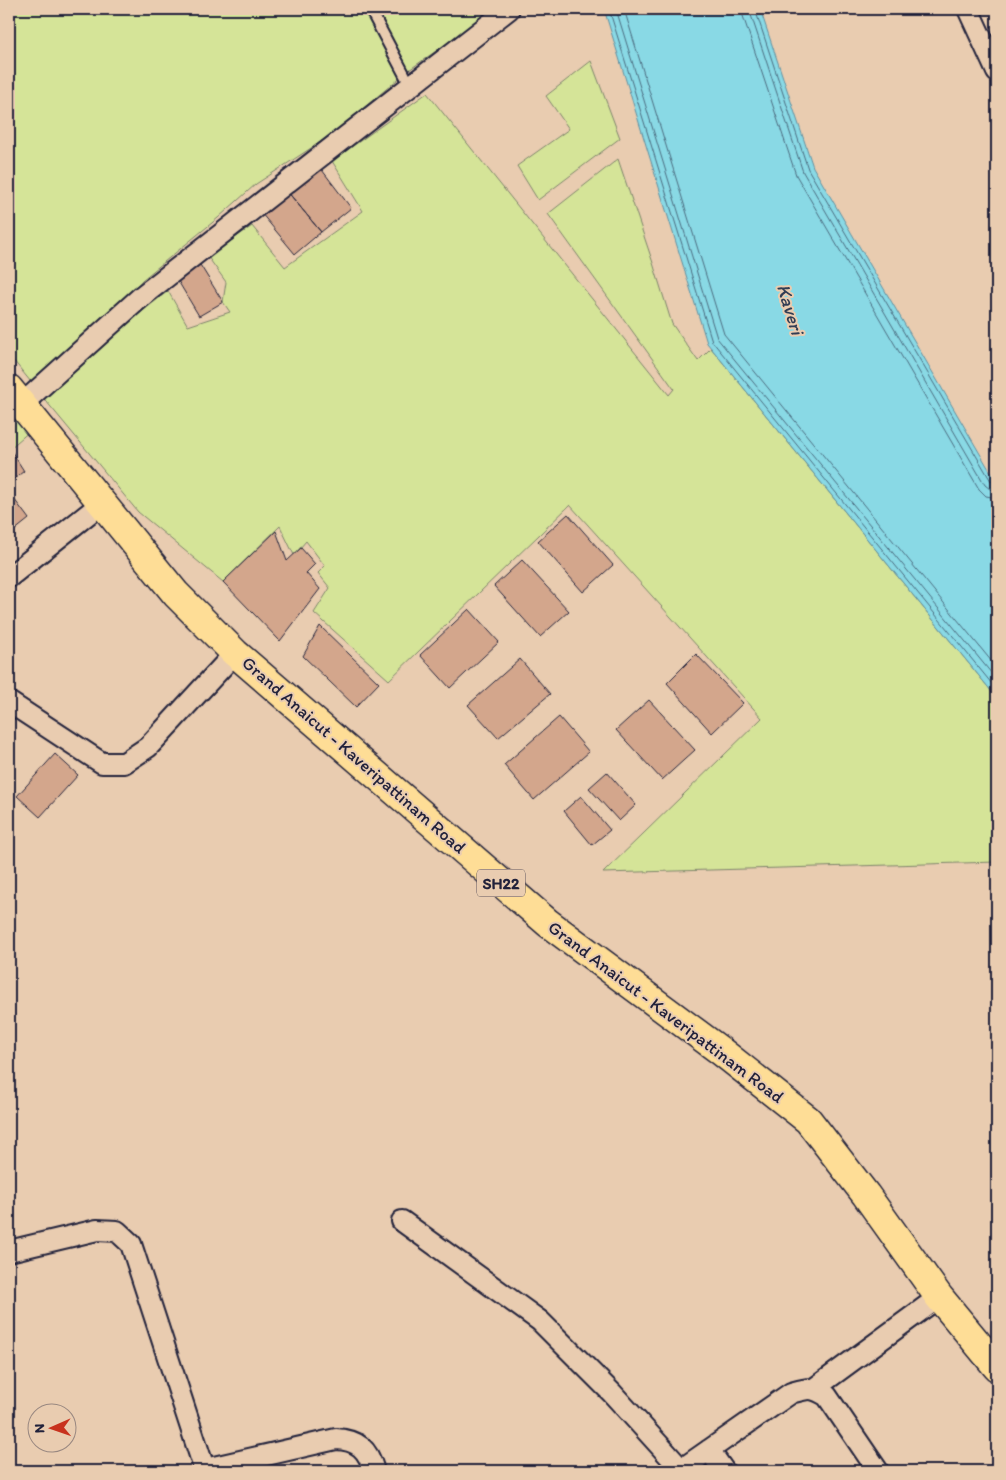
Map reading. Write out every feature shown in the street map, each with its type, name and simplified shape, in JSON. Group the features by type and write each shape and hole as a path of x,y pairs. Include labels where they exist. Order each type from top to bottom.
{"main road":[{"name":"Grand Anaicut - Kaveripattinam Road","path":"15,397 176,594 235,653 548,923 722,1052 808,1120 866,1195 939,1297 997,1367"}],"street":[{"path":"15,397 509,9"},
{"path":"968,9 997,72"},
{"path":"9,577 102,504"},
{"path":"10,706 102,763 124,763 148,747 235,653"},
{"path":"402,1221 540,1321 612,1392 680,1470 791,1393 815,1388 939,1297"},
{"path":"9,1251 97,1230 117,1231 131,1244 205,1470 336,1439 351,1440 364,1449 374,1471"},
{"path":"815,1388 827,1396 878,1471"},
{"path":"709,1450 724,1471"}],"lane":[{"path":"370,9 410,85"}],"green space":[{"path":"9,9 490,9 463,32 409,70 331,135 256,184 218,218 142,280 94,332 35,387 9,355"},
{"path":"591,61 620,138 538,200 517,166 569,129 546,96"},
{"path":"427,93 669,395 674,389 548,214 618,159 672,324 698,361 711,348 997,698 997,862 603,873 762,718 570,505 389,680 314,613 330,588 318,573 325,566 306,541 294,555 280,526 223,582 138,512 41,395 168,291 188,326 230,312 223,302 226,282 208,257 252,226 285,267 363,211 332,161"},
{"path":"9,391 38,424 9,449"}],"water":[{"name":"Kaveri","path":"604,9 760,9 813,167 997,483 997,698 707,343"}],"building":[{"path":"319,166 351,208 321,232 287,191"},
{"path":"287,191 321,232 295,254 261,213"},
{"path":"194,255 223,302 199,316 175,276"},
{"path":"9,450 24,471 9,483"},
{"path":"11,495 29,519 9,535 9,497"},
{"path":"568,514 613,565 583,592 538,541"},
{"path":"276,531 287,561 301,548 315,564 306,573 320,589 280,641 223,582"},
{"path":"522,560 569,611 540,637 494,586"},
{"path":"469,609 499,642 450,688 420,655"},
{"path":"320,626 379,683 356,707 303,656"},
{"path":"696,654 743,703 712,733 667,683"},
{"path":"520,659 550,694 498,738 468,705"},
{"path":"649,700 695,750 662,780 616,730"},
{"path":"559,717 589,752 534,800 504,765"},
{"path":"55,754 78,775 40,817 17,796"},
{"path":"607,772 636,805 619,821 589,788"},
{"path":"581,796 610,830 592,845 564,811"}]}
